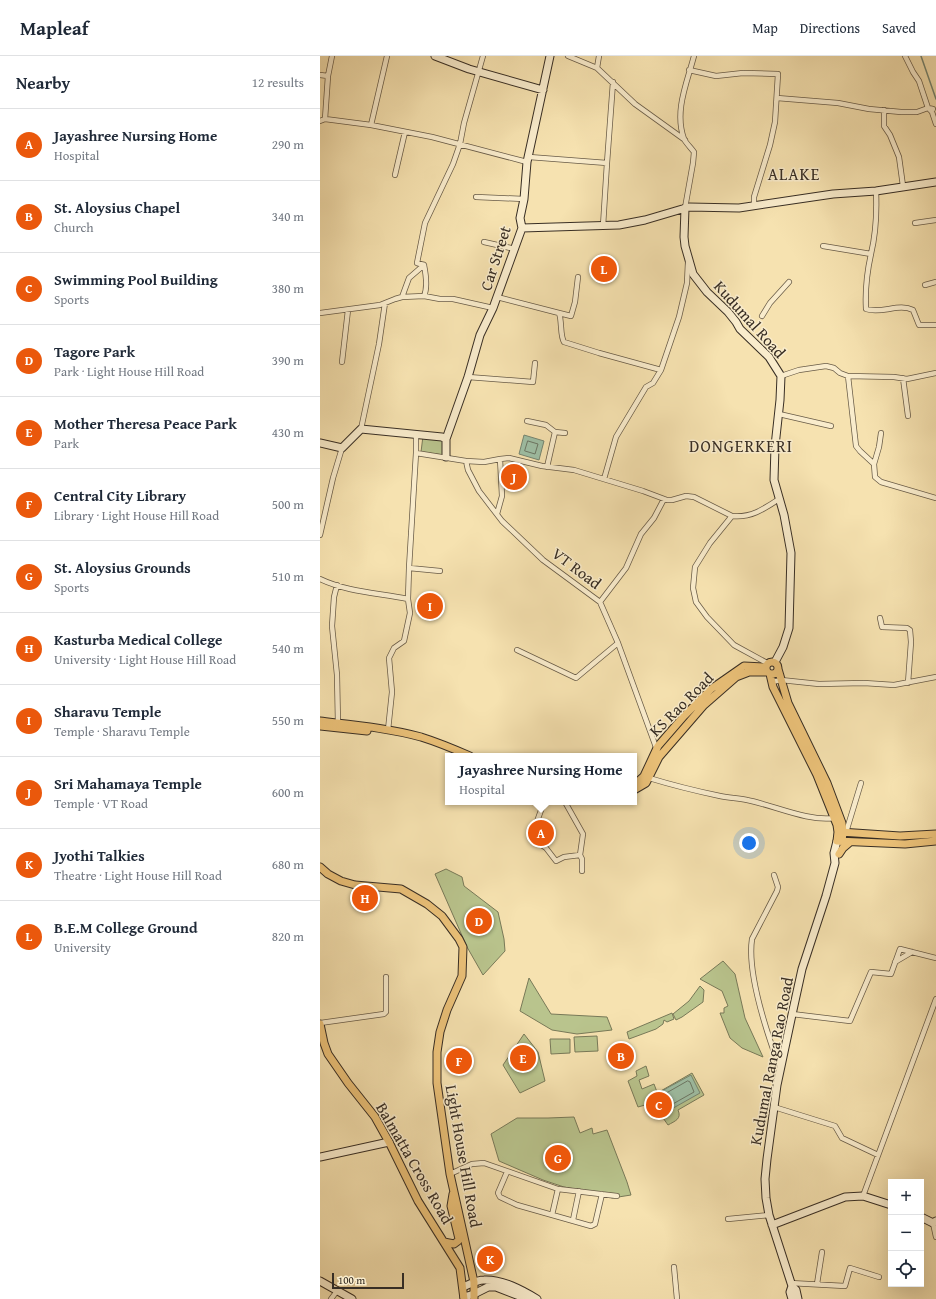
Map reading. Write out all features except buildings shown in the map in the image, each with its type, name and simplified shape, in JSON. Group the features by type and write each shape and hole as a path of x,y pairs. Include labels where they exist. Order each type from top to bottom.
{"main road":[{"path":"435,56 480,72 543,90"},
{"name":"Car Street","path":"446,457 446,439 468,377 480,335 493,308 522,228 520,218 524,199 528,160 550,56"},
{"path":"522,228 603,226 635,223 695,206 739,208 833,194 933,182"},
{"name":"Kudumal Road","path":"685,208 684,237 688,258 694,274 707,292 728,312 740,329 769,357 781,376 779,414 775,446 774,480 784,515 791,553 789,628 777,666"},
{"path":"320,443 342,448 361,429 442,437 446,439"},
{"path":"846,831 834,809 790,722 772,682 767,669 770,662 777,666 788,703 827,783 834,809 834,818 846,831 900,836 936,834"},
{"path":"637,788 647,780 659,752 704,705 736,677 749,672 767,669 776,673 777,666"},
{"path":"320,721 338,726 408,737 451,753"},
{"path":"320,726 388,730 433,741 463,753"},
{"name":"KS Rao Road","path":"637,782 644,776 659,752"},
{"path":"839,854 839,841 846,831"},
{"path":"839,841 905,844 936,841"},
{"name":"Kudumal Ranga Rao Road","path":"792,1299 790,1292 793,1286 769,1215 765,1180 779,1067 802,969 826,896 835,863 834,853 839,841"},
{"path":"835,863 843,848 850,842"},
{"name":"Light House Hill Road","path":"320,867 328,874 341,881 355,885 400,889 428,904 442,916 463,947 462,976 447,1010 436,1052 437,1083 450,1174 474,1282 474,1297"},
{"name":"Balmatta Cross Road","path":"320,1024 328,1054 348,1083 375,1117 418,1201 460,1268 464,1298"},
{"path":"320,1157 389,1142"},
{"path":"444,1242 454,1244 457,1243 459,1239 451,1206 454,1192"},
{"path":"772,1225 845,1197 863,1196 888,1204"},
{"path":"924,1219 935,1225"},
{"path":"320,1280 352,1299"},
{"path":"463,1287 474,1282 484,1280 508,1284 537,1299"},
{"path":"793,1286 798,1299"},
{"path":"464,1298 474,1297 488,1287 496,1287 527,1299"}],"street":[{"path":"325,119 328,76 332,56"},
{"path":"371,125 386,56"},
{"path":"424,265 417,264 425,223 453,164 460,144 464,123 480,72 483,56"},
{"path":"568,56 597,68 635,104 685,140 694,152 685,208"},
{"path":"597,68 599,56"},
{"path":"685,140 681,120 682,98 694,56"},
{"path":"905,56 921,86 931,108 936,124"},
{"path":"689,70 716,76 743,73 778,74 775,122 770,146 754,197 754,206"},
{"path":"320,75 328,76"},
{"path":"603,226 613,82"},
{"path":"777,98 838,103 884,110 917,112 931,108"},
{"path":"884,110 884,126 890,135 899,158 903,186"},
{"path":"320,121 325,119 371,125 528,160 607,163"},
{"path":"395,175 405,132"},
{"path":"933,182 936,186"},
{"path":"876,190 876,229 868,264 865,300 866,310 873,312 908,307 913,310 919,325 936,325"},
{"path":"476,197 524,199"},
{"path":"916,223 936,220"},
{"path":"484,242 515,249"},
{"path":"823,246 871,254"},
{"path":"604,479 616,437 646,387 653,383 662,370 679,317 687,283 688,258"},
{"path":"424,265 426,278 424,296"},
{"path":"402,297 409,278 424,265"},
{"path":"497,297 571,316 575,302 578,277"},
{"path":"687,283 689,281 694,281 701,284"},
{"path":"762,316 770,303 789,282"},
{"path":"925,285 936,282"},
{"path":"320,314 383,305 402,297 424,296 440,299 453,299 493,308"},
{"path":"361,429 379,344 383,305"},
{"path":"342,362 348,310"},
{"path":"560,313 562,321 561,337 564,342 662,370"},
{"path":"468,377 532,382 535,363"},
{"path":"781,376 799,370 826,366 834,368 840,373 848,376 913,378 936,373"},
{"path":"848,376 856,446 874,464"},
{"path":"903,378 908,416"},
{"path":"779,414 831,426"},
{"path":"527,421 546,425 555,432 565,433"},
{"path":"547,467 555,432"},
{"path":"881,433 877,457 874,464 875,477 881,482 936,498"},
{"path":"388,730 392,692 389,658 394,648 404,641 410,613 408,599 409,568 416,434"},
{"path":"320,535 333,478 342,448"},
{"path":"416,453 466,461 484,462 509,458 547,467 574,470 664,499 672,500 686,496 694,497 732,516 740,517 758,512 779,499"},
{"path":"497,514 502,496 500,459"},
{"name":"VT Road","path":"466,461 468,470 479,491 502,521 543,560 600,602 618,643 659,752"},
{"path":"600,602 626,568 641,534 654,518 664,499"},
{"path":"732,516 710,543 696,567 693,588 696,602 707,617 734,645 767,669"},
{"path":"409,568 440,571"},
{"path":"320,579 359,590 408,599"},
{"path":"337,585 334,597 332,626 337,675 338,726"},
{"path":"880,618 882,627 907,628 910,630 911,642 908,683"},
{"path":"517,650 576,678 618,643"},
{"path":"772,682 781,680 819,684 864,683 894,685 936,677"},
{"path":"647,780 720,796 748,800 805,816 828,819 834,818"},
{"path":"846,831 861,783"},
{"path":"543,805 532,838 546,848 556,861 580,855"},
{"path":"567,805 583,834 580,855 582,859 582,871"},
{"path":"774,875 778,887 777,891 752,938 752,944 754,974 767,1033 779,1067"},
{"path":"792,1014 850,1020 871,972 891,974 900,949 936,958"},
{"path":"895,962 912,952"},
{"path":"320,1024 384,1014 386,1012 386,977"},
{"path":"863,1196 936,999"},
{"path":"774,1107 835,1126 842,1138 878,1155"},
{"path":"450,1174 476,1163 484,1163 558,1189 617,1196"},
{"path":"507,1172 498,1193 499,1196 517,1205 591,1226 594,1225 602,1194"},
{"path":"552,1215 558,1189"},
{"path":"573,1220 579,1191"},
{"path":"728,1219 769,1215"},
{"path":"935,1225 936,1237"},
{"path":"817,1284 822,1252"},
{"path":"674,1267 676,1299"},
{"path":"793,1286 817,1284 845,1286 850,1268 878,1277"},
{"path":"331,1299 336,1290"}],"shaded area":[{"path":"423,436 446,440 444,455 421,452"},
{"path":"446,869 462,877 464,886 498,912 505,951 483,975 467,947 435,874"},
{"path":"723,961 735,974 745,1018 763,1057 742,1048 730,1038 720,1013 724,1013 724,1008 728,1006 722,991 700,979"},
{"path":"529,978 551,1014 607,1017 612,1030 577,1034 552,1030 520,1011"},
{"path":"700,986 704,990 703,1002 676,1020 673,1014 689,1001"},
{"path":"672,1013 674,1019 667,1022 664,1020 663,1024 656,1029 629,1039 627,1032"},
{"path":"524,1034 538,1052 545,1081 520,1093 503,1065"},
{"path":"597,1036 598,1051 575,1052 574,1037"},
{"path":"550,1039 570,1039 570,1053 551,1054"},
{"path":"646,1066 649,1076 639,1080 642,1089 654,1084 657,1092 648,1097 652,1103 638,1107 628,1081 637,1076 636,1071"},
{"path":"692,1073 704,1095 678,1110 678,1118 668,1125 661,1115 652,1096"},
{"path":"574,1117 580,1133 592,1128 593,1134 607,1130 631,1195 612,1198 604,1194 564,1187 543,1180 499,1161 491,1134 517,1118"}],"water":[{"path":"524,435 544,441 539,460 519,454"},
{"path":"691,1075 700,1093 668,1111 658,1093"}],"waterway":[{"path":"921,56 936,99"}],"place":[{"name":"B.E.M College Ground","path":"604,269"},
{"name":"Sri Mahamaya Temple","path":"514,477"},
{"name":"Sharavu Temple","path":"430,606"},
{"name":"Jayashree Nursing Home","path":"541,833"},
{"name":"Kasturba Medical College","path":"365,898"},
{"name":"Tagore Park","path":"479,921"},
{"name":"St. Aloysius Chapel","path":"621,1056"},
{"name":"Mother Theresa Peace Park","path":"523,1058"},
{"name":"Central City Library","path":"459,1061"},
{"name":"Swimming Pool Building","path":"659,1105"},
{"name":"St. Aloysius Grounds","path":"558,1158"},
{"name":"Jyothi Talkies","path":"490,1259"}],"district":[{"name":"ALAKE","path":"794,174"},
{"name":"DONGERKERI","path":"741,446"}]}
